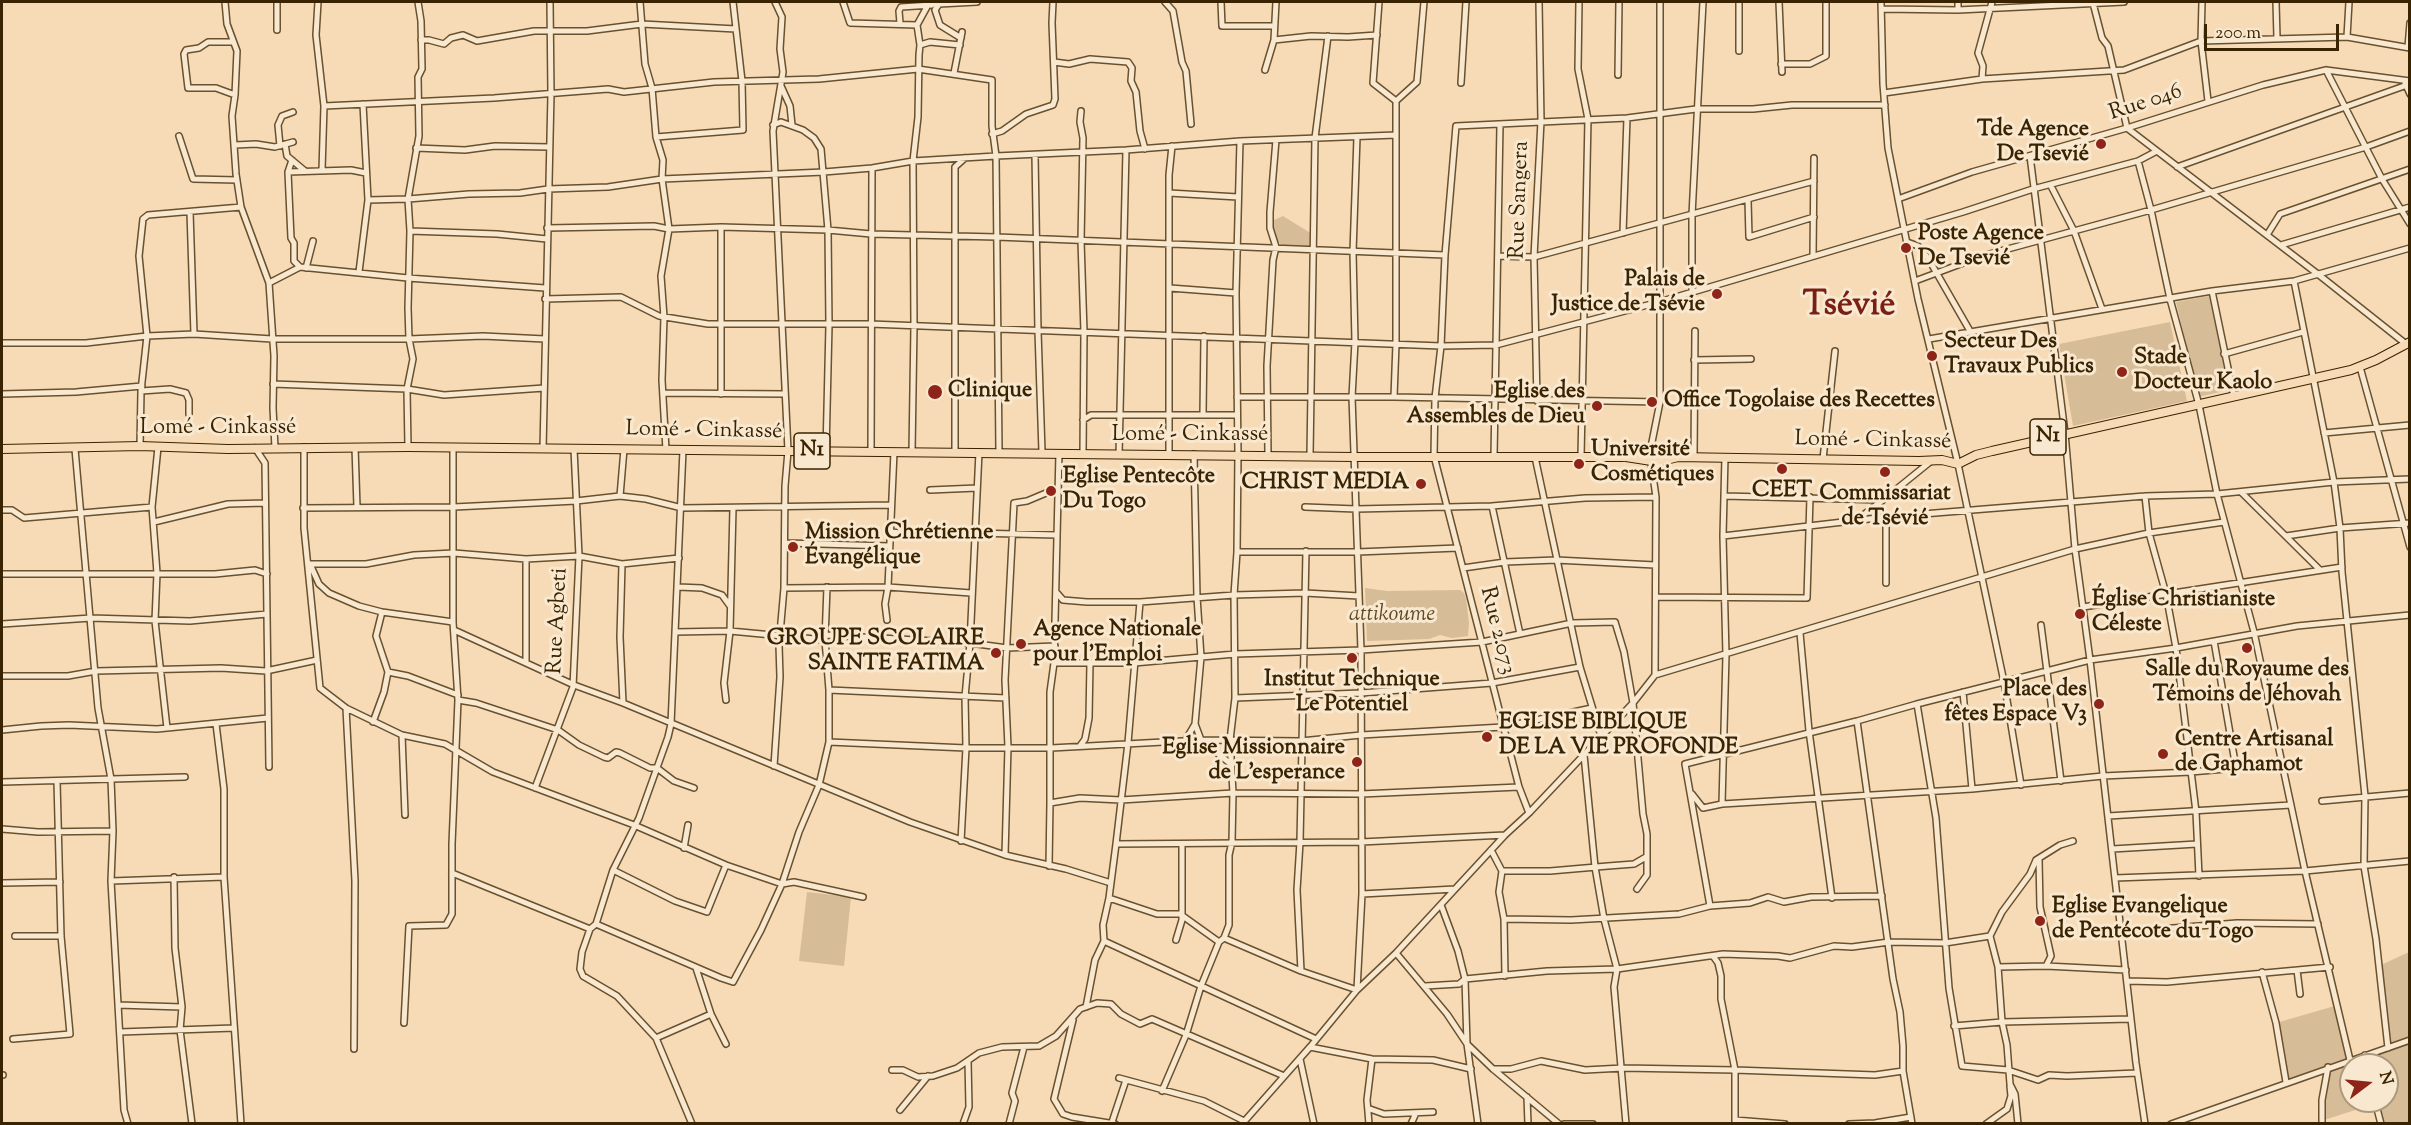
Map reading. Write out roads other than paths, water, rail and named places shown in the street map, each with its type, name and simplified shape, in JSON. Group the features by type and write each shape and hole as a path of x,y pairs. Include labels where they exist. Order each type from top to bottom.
{"highway":[{"name":"Lomé - Cinkassé","path":"1622,457 1654,462 1678,457 1694,457 1942,460 1958,464 1976,454 2360,367 2408,343"},
{"name":"Lomé - Cinkassé","path":"2,449 140,446 408,447 1119,455 1268,454 1354,457 1622,457 1660,453 1678,457"}],"street":[{"path":"225,2 227,24 237,51 232,116 241,207 269,283 273,339 275,448"},
{"path":"277,2 278,30"},
{"path":"318,2 316,35 324,106 322,170"},
{"path":"408,447 407,389 413,358 409,339 408,200 417,148 418,77 422,69 421,21 418,2"},
{"path":"543,449 551,94 550,2"},
{"path":"640,2 645,64 652,88 656,137 663,160 662,179 669,229 661,276 664,317 663,393 666,450"},
{"path":"656,137 743,130 742,81 733,2"},
{"path":"774,766 786,543 788,451 780,323 773,125 782,83 780,49 782,16 775,2"},
{"path":"843,2 850,23 917,25"},
{"path":"900,23 901,7 931,7 939,4 977,2"},
{"path":"993,134 1002,131 1026,114 1053,105 1055,99 1053,2"},
{"path":"1165,2 1173,11 1182,62 1186,71 1191,124"},
{"path":"1221,2 1222,26 1273,26"},
{"path":"1265,70 1274,40 1276,2"},
{"path":"1379,2 1373,83 1396,101"},
{"path":"1394,397 1396,101 1417,82 1424,2"},
{"path":"1461,83 1466,2"},
{"name":"Rue Sangera","path":"1537,400 1534,257 1541,121 1539,2"},
{"path":"1579,2 1578,69 1588,119 1581,457"},
{"path":"1618,75 1619,2"},
{"path":"1650,453 1660,402 1660,2"},
{"path":"1692,292 1696,109 1703,2"},
{"path":"1738,51 1739,2"},
{"path":"1779,2 1782,72"},
{"path":"1781,64 1810,64 1826,56 1827,2"},
{"path":"1881,2 1888,148 1915,281 1958,464 2004,682 2021,785"},
{"path":"1958,2 1958,10"},
{"path":"1982,79 1983,66 1978,53 1992,2"},
{"path":"1882,9 1958,10 2031,4 2124,2"},
{"path":"2202,2 2201,41 2208,101"},
{"path":"2276,2 2277,38"},
{"path":"2347,37 2349,2"},
{"path":"2093,3 2102,38 2108,46 2127,128 2408,343"},
{"path":"912,452 913,161 918,117 920,45 917,25 931,7"},
{"path":"931,7 943,28 962,35 954,73"},
{"path":"1884,93 1982,79 2124,70 2201,41 2347,37 2409,48 2409,23"},
{"path":"421,40 444,44 451,38 463,35 477,41 534,31 587,31 642,24 736,29"},
{"path":"1274,40 1377,35"},
{"path":"1310,455 1309,398 1315,138 1328,36"},
{"path":"233,42 208,42 200,48 186,50 184,54 188,88 216,88 235,95"},
{"path":"920,45 930,42 960,45"},
{"path":"1054,62 1069,64 1090,59 1128,62 1132,68 1131,81 1136,92 1140,131 1145,148"},
{"path":"324,106 608,89 624,92 742,81 782,83 918,69 992,80 993,134 996,156 999,452"},
{"path":"2325,70 2382,179 2409,224"},
{"name":"Rue 046","path":"1898,199 1972,172 2127,128 2208,101 2325,70 2401,80 2408,83"},
{"path":"782,83 790,106 792,125"},
{"path":"2177,167 2408,83 2409,94"},
{"path":"359,272 368,200 363,104"},
{"path":"1494,456 1500,125 1627,118 1696,109 1753,109 1792,105 1885,105"},
{"path":"1081,111 1080,122 1083,138 1081,241 1084,332 1083,454"},
{"path":"294,112 282,116 278,124 282,145 287,156 305,171"},
{"path":"1623,233 1627,118"},
{"path":"773,125 781,122 792,125 814,138 821,149 828,230 829,325 826,451"},
{"name":"Rue 2.073","path":"1500,125 1456,126 1445,255 1441,346 1435,398 1434,456 1519,787 1529,813"},
{"path":"1915,281 1982,256 2151,210 2366,147 2409,131"},
{"path":"368,200 408,200 469,194 608,187 662,179 824,172 872,168 913,161 1126,150 1240,141 1396,135"},
{"path":"180,136 193,178 237,180"},
{"path":"1357,137 1352,397 1361,650 1362,894 1357,990"},
{"path":"1268,454 1268,339 1273,260 1276,247 1270,228 1270,212 1276,140"},
{"path":"1162,1091 1186,1035 1201,986 1229,924 1229,855 1232,842 1233,793 1230,740 1235,698 1234,595 1238,454 1236,292 1240,141"},
{"path":"235,145 282,145 293,142"},
{"path":"417,148 465,150 495,146 549,147"},
{"path":"1169,453 1168,175 1172,146"},
{"path":"1119,455 1126,150"},
{"path":"545,299 621,297 650,313 708,324 870,324 1441,346 1496,345 1659,302 2033,189 2138,161 2157,151"},
{"path":"1035,155 1042,453"},
{"path":"2030,156 2065,433 2075,549 2145,1124"},
{"path":"955,167 965,158"},
{"path":"1813,256 1814,158"},
{"path":"948,159 955,167 955,452"},
{"path":"292,160 288,172 291,238 294,243 294,261 303,267 408,278 545,288"},
{"path":"2138,161 2170,299 2199,405 2217,494 2254,632 2305,871 2330,967 2348,1053"},
{"path":"871,452 872,168"},
{"path":"2267,235 2280,214 2409,169"},
{"path":"288,172 351,170 366,173"},
{"path":"1498,256 1534,257 1814,182"},
{"path":"2051,186 2074,231 2102,309"},
{"path":"1169,193 1238,196"},
{"path":"1748,200 1749,237 1814,217"},
{"path":"140,446 141,389 147,336 139,256 143,219 148,215 241,207"},
{"path":"2281,245 2409,207"},
{"path":"190,212 194,334"},
{"path":"547,228 654,226 669,229 777,228 871,234 1037,238 1353,252 1396,251 1445,255"},
{"path":"721,227 721,394"},
{"path":"410,231 497,234 547,239"},
{"path":"269,283 303,267 313,241"},
{"path":"1907,242 1918,246 1937,273 1970,330"},
{"path":"1929,339 1970,330 2212,291 2294,281 2409,248"},
{"path":"2294,281 2325,433 2340,528 2365,796 2364,866 2376,939 2388,1048"},
{"path":"1170,288 1236,292"},
{"path":"2212,291 2234,397"},
{"path":"1694,457 1695,331"},
{"path":"2224,354 2303,332"},
{"path":"2,344 86,344 147,336 194,334 273,339 409,339 483,336 545,339"},
{"path":"1203,414 1204,336"},
{"path":"1823,459 1835,351"},
{"path":"1694,360 1751,358"},
{"path":"2360,367 2406,524 2409,547"},
{"path":"273,384 407,389 444,394 544,388"},
{"path":"2,394 170,388 186,393 189,399 189,414"},
{"path":"663,393 785,394"},
{"path":"1237,397 1394,397 1660,402"},
{"path":"1083,420 1091,415 1238,415"},
{"path":"2325,433 2409,424"},
{"path":"1654,440 1660,453"},
{"path":"158,447 152,507 157,573 156,621 167,728"},
{"path":"304,447 303,508 320,688 346,708 402,735 445,744 493,772 634,825 726,865 782,884 794,882 863,897"},
{"path":"355,447 357,507"},
{"path":"255,448 265,463 269,767"},
{"path":"75,449 98,708 111,778 113,831 111,881 124,1110 128,1124"},
{"path":"404,1023 409,926 446,925 452,914 458,697 453,622 453,449"},
{"name":"Rue Agbeti","path":"535,788 573,684 579,556 574,449"},
{"path":"620,496 624,449"},
{"path":"682,450 682,508 671,724 639,818 613,870 596,924 590,929 582,952 580,969 583,976 617,996 656,1038 692,1124"},
{"path":"887,620 885,604 888,587 894,452"},
{"path":"961,841 966,748 964,697 970,643 979,452"},
{"path":"1049,866 1052,748 1050,692 1055,646 1059,453"},
{"path":"1185,741 1195,724 1201,657 1197,597 1194,454"},
{"path":"1535,457 1580,667 1601,736"},
{"path":"1722,804 1726,655 1725,458"},
{"path":"1857,520 1931,461"},
{"path":"1654,462 1656,497 1655,675"},
{"path":"1724,536 1886,517 2145,496 2217,494 2334,482 2409,479"},
{"path":"930,490 977,488"},
{"path":"1005,855 1008,747 1007,648 1014,503 1027,501 1058,488"},
{"path":"2241,492 2320,570"},
{"path":"303,508 454,507 576,501 620,496 645,499 682,508 891,505"},
{"path":"1724,496 1883,500"},
{"path":"2145,496 2150,533 2166,594 2176,648 2192,772 2199,876"},
{"path":"1305,507 1356,509 1492,506 1585,498 1656,497"},
{"path":"1656,597 1807,598 1809,497"},
{"path":"154,522 228,504 265,503"},
{"path":"1492,506 1520,634"},
{"path":"2,510 12,510 24,518 152,507"},
{"path":"726,700 724,683 729,631 733,507"},
{"path":"1886,517 1886,583"},
{"path":"1119,1078 1204,1101 1243,1122 1300,1059 1357,990 1396,953 1505,835 1584,755 1633,703 1655,675 2075,549 2150,533 2224,522"},
{"path":"2286,536 2340,528 2406,524"},
{"path":"890,532 928,535 974,532 1057,535"},
{"path":"786,543 889,546"},
{"path":"1237,552 1357,552 1458,548"},
{"path":"1301,971 1297,890 1306,551"},
{"path":"309,564 366,564 414,555 454,553 526,559 579,556 622,564 679,558"},
{"path":"526,559 526,662"},
{"path":"1463,568 1505,562 1556,560 1655,565"},
{"path":"309,564 319,584 329,593 359,606 382,612 453,622"},
{"path":"622,564 620,637 623,703"},
{"path":"2083,607 2342,567"},
{"path":"2,574 215,574 255,570 267,574"},
{"path":"678,587 702,588 719,594 730,606"},
{"path":"596,924 733,982 782,884 799,832 819,785 829,742 827,587"},
{"path":"784,588 888,587 971,593"},
{"path":"1056,592 1063,600 1140,602 1197,597 1305,593 1359,596"},
{"path":"1086,1007 1095,960 1104,941 1103,925 1109,898 1128,743 1140,602"},
{"path":"373,722 384,692 388,672 376,636 382,612"},
{"path":"2,624 91,618 156,621 219,620 267,614"},
{"path":"1710,906 1685,764 2090,660 2176,648 2254,632 2348,619 2409,615"},
{"path":"1054,663 1134,663 1235,654 1303,650 1361,650 1482,642 1572,623 1615,622 1624,652 1633,703 1643,814 1647,834 1647,875 1637,889"},
{"path":"2041,625 2049,670 2061,781"},
{"path":"454,630 573,684 961,841 1111,883"},
{"path":"675,632 729,631 781,636 970,643 1007,648 1055,646"},
{"path":"1800,633 1809,731 1832,898"},
{"path":"2214,640 2236,768"},
{"path":"2,676 68,676 96,671 221,668 267,671 317,660"},
{"path":"1080,746 1085,739 1089,718 1090,663"},
{"path":"1235,698 1361,693 1492,683 1580,667"},
{"path":"388,672 408,676 458,697 558,730 579,745 604,757 608,758 616,752 620,753 650,768 657,768 674,781 694,788"},
{"path":"829,690 1006,698"},
{"path":"1963,692 1972,789"},
{"path":"1917,704 1936,818 1945,944 1954,1026 1962,1066 2008,1070 2038,1080 2049,1075 2137,1072"},
{"path":"346,708 355,881 354,1049"},
{"path":"829,742 966,748 1052,748 1201,740 1301,741 1503,726 1592,708"},
{"path":"2,730 41,726 167,728 267,718"},
{"path":"1849,1124 1911,1120 1903,1071 1900,1012 1857,721"},
{"path":"216,724 224,789 224,877 241,1124"},
{"path":"1195,724 1201,740 1232,765"},
{"path":"402,735 405,814"},
{"path":"1584,755 1595,867 1604,919 1617,969 1614,987 1623,1068 1626,1124"},
{"path":"1692,794 1703,808 1722,804 1972,789 2103,776 2192,772 2282,764"},
{"path":"2,782 185,777"},
{"path":"13,1038 70,1034 61,936 57,781"},
{"path":"1050,803 1080,798 1121,800 1233,793 1361,794 1519,787"},
{"path":"2322,801 2409,794"},
{"path":"2108,816 2291,805"},
{"path":"684,848 688,825"},
{"path":"2,829 38,832 113,831"},
{"path":"1116,844 1361,842 1505,835"},
{"path":"1986,1124 2007,1109 2011,1096 1998,967 1990,936 2002,912 2039,859 2060,845 2073,841"},
{"path":"1176,940 1182,920 1180,914 1182,844"},
{"path":"2112,849 2197,844"},
{"path":"1491,850 1502,871 1499,892 1504,919 1505,976"},
{"path":"1502,871 1550,871 1634,864 1646,857"},
{"path":"2039,859 2040,907 2051,956 2046,966"},
{"path":"2115,878 2305,871 2409,861"},
{"path":"613,870 675,901 707,912 726,865"},
{"path":"452,873 590,929"},
{"path":"174,877 175,948 182,1007 180,1030 192,1124"},
{"path":"111,881 224,877"},
{"path":"2,883 60,882"},
{"path":"1362,894 1455,888"},
{"path":"1504,919 1571,921 1604,919 1679,914 1710,906 1750,903 1768,897 1784,902 1811,897 1882,896"},
{"path":"1109,898 1156,914 1180,914 1222,940 1357,990"},
{"path":"1441,905 1458,951 1465,979 1467,1044 1478,1124"},
{"path":"2122,932 2237,922 2318,924"},
{"path":"15,936 61,936"},
{"path":"1425,986 1459,984 1465,979 1547,971 1617,969 1713,956 1764,955 1790,958 1834,946 1889,942 1945,944 1990,936"},
{"path":"1104,941 1316,1040"},
{"path":"1396,953 1447,1014 1467,1044 1493,1069 1559,1124"},
{"path":"1713,956 1718,963 1721,976 1721,999 1735,1070 1735,1122 1785,1124"},
{"path":"1998,967 2046,966 2126,970"},
{"path":"2128,981 2167,982 2330,967"},
{"path":"696,968 711,1014 726,1044"},
{"path":"2297,970 2300,994"},
{"path":"2262,972 2276,1023 2286,1082"},
{"path":"892,1070 903,1070 918,1077 928,1076 957,1068 980,1053 1002,1047 1032,1047 1049,1041 1080,1009 1097,1003 1111,1004 1121,1014 1140,1024 1152,1019 1284,1076"},
{"path":"118,1005 182,1007"},
{"path":"656,1038 711,1014"},
{"path":"1073,1018 1054,1099 1063,1114 1113,1123 1126,1080"},
{"path":"1954,1026 2002,1022 2132,1019"},
{"path":"120,1032 234,1028"},
{"path":"2371,1053 2409,1040"},
{"path":"1009,1124 1015,1101 1012,1093 1024,1047"},
{"path":"1310,1047 1372,1059 1433,1060 1471,1069"},
{"path":"1300,1059 1314,1124"},
{"path":"1369,1124 1370,1109 1367,1100 1372,1059"},
{"path":"1493,1069 1511,1069 1541,1061 1585,1070 1623,1068 1875,1075 1903,1071"},
{"path":"963,1124 969,1107 969,1062"},
{"path":"2171,1124 2339,1064"},
{"path":"2322,1124 2322,1100 2328,1067"},
{"path":"900,1110 928,1076"},
{"path":"2010,1084 2015,1094 2018,1124"},
{"path":"1527,1097 1528,1124"},
{"path":"1370,1109 1384,1114 1433,1112"},
{"path":"1411,1124 1416,1113"},
{"path":"1564,1124 1593,1124"}],"place":[{"name":"Tde Agence De Tsevié","path":"2101,144"},
{"name":"Poste Agence De Tsevié","path":"1906,248"},
{"name":"Palais de Justice de Tsévie","path":"1717,294"},
{"name":"Secteur Des Travaux Publics","path":"1932,356"},
{"name":"Stade Docteur Kaolo","path":"2122,372"},
{"name":"Clinique","path":"935,392"},
{"name":"Office Togolaise des Recettes","path":"1652,402"},
{"name":"Eglise des Assembles de Dieu","path":"1597,406"},
{"name":"Université Cosmétiques","path":"1579,464"},
{"name":"CEET","path":"1782,469"},
{"name":"Commissariat de Tsévié","path":"1885,472"},
{"name":"CHRIST MEDIA","path":"1421,484"},
{"name":"Eglise Pentecôte Du Togo","path":"1051,491"},
{"name":"Mission Chrétienne Évangélique","path":"793,547"},
{"name":"Église Christianiste Céleste","path":"2080,614"},
{"name":"Agence Nationale pour l'Emploi","path":"1021,644"},
{"name":"Salle du Royaume des Témoins de Jéhovah","path":"2247,648"},
{"name":"GROUPE SCOLAIRE SAINTE FATIMA","path":"996,653"},
{"name":"Institut Technique Le Potentiel","path":"1352,658"},
{"name":"Place des fêtes Espace V3","path":"2099,704"},
{"name":"EGLISE BIBLIQUE DE LA VIE PROFONDE","path":"1487,737"},
{"name":"Centre Artisanal de Gaphamot","path":"2163,754"},
{"name":"Eglise Missionnaire de L'esperance","path":"1357,762"},
{"name":"Eglise Evangelique de Pentécote du Togo","path":"2040,921"}],"district":[{"name":"Tsévié","path":"1849,308"}],"park label":[{"name":"attikoume","path":"1392,616"}]}
